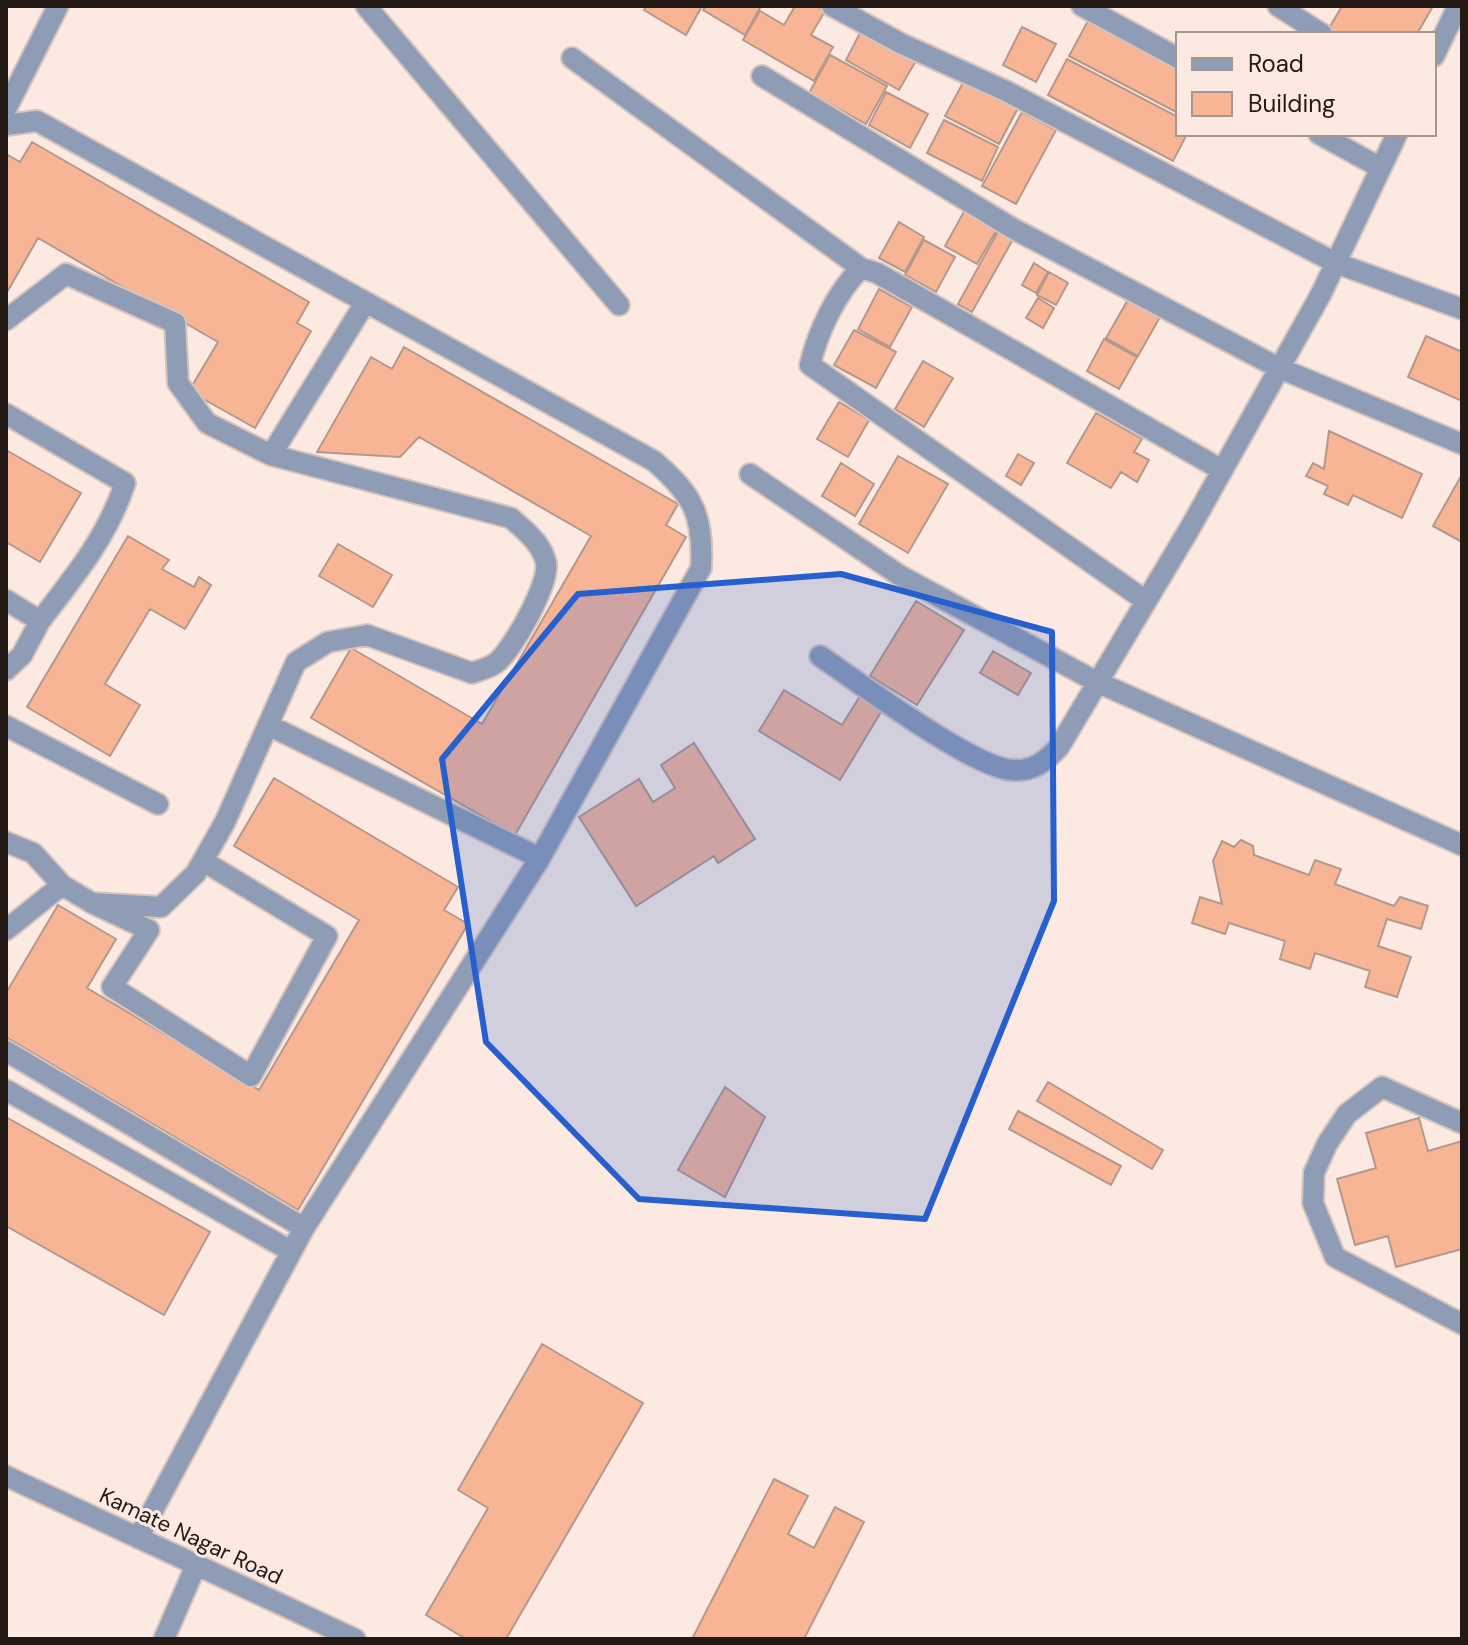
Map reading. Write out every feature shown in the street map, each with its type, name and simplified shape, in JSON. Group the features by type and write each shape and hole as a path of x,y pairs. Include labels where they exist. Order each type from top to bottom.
{"street":[{"path":"6,109 58,6"},
{"path":"366,6 619,305"},
{"path":"832,6 902,44 1006,91 1336,263 1462,309"},
{"path":"1082,6 1176,57"},
{"path":"1278,6 1319,32"},
{"path":"1436,52 1458,6"},
{"path":"572,58 861,268 877,273 1222,470"},
{"path":"762,76 1012,228 1279,368 1462,444"},
{"path":"6,125 37,121 654,461 686,489 703,531 701,568 540,858 304,1228 138,1538"},
{"path":"1323,136 1381,168"},
{"path":"820,656 969,756 1011,771 1043,765 1059,747 1222,470 1336,263 1396,136"},
{"path":"861,268 841,294 815,342 810,365 1146,601"},
{"path":"6,320 66,274 175,323 178,383 207,423 271,455 511,518 535,540 546,562 545,578 536,598 507,652 495,664 472,673 367,635 328,642 296,662 225,822 196,873 161,907 92,903"},
{"path":"271,455 365,303"},
{"path":"6,414 125,483 115,513 94,550 40,621 22,655 6,670"},
{"path":"750,474 899,575 1097,682 1462,845"},
{"path":"6,600 40,621"},
{"path":"268,725 540,858"},
{"path":"6,726 158,804"},
{"path":"6,842 33,853 62,885 149,930 112,987 251,1076 327,936 203,861"},
{"path":"6,930 62,885"},
{"path":"6,1051 304,1228"},
{"path":"1462,1123 1382,1087 1347,1114 1327,1144 1314,1173 1313,1203 1335,1257 1462,1324"},
{"path":"6,1090 291,1251"},
{"name":"Kamate Nagar Road","path":"6,1476 355,1639"},
{"path":"164,1639 197,1563"}],"highlighted area":[{"path":"841,574 1052,632 1054,901 925,1219 639,1199 486,1042 442,759 578,594"}],"building":[{"path":"647,6 702,6 686,35 644,10"},
{"path":"706,6 761,6 745,35 703,10"},
{"path":"795,6 816,6 825,11 811,35 833,47 814,81 743,40 760,11 784,25"},
{"path":"1342,6 1433,6 1418,32 1328,30"},
{"path":"1089,19 1176,65 1176,112 1069,56"},
{"path":"1022,27 1056,44 1036,82 1003,65"},
{"path":"862,29 917,59 899,90 846,60"},
{"path":"830,55 887,86 866,124 809,93"},
{"path":"1067,59 1176,116 1176,136 1186,136 1173,161 1048,95"},
{"path":"965,79 1018,108 999,144 945,116"},
{"path":"886,92 928,114 910,148 869,125"},
{"path":"1022,112 1056,130 1016,204 982,186"},
{"path":"944,120 998,147 982,181 927,153"},
{"path":"32,142 309,302 297,323 311,331 255,428 189,391 218,342 38,238 6,294 6,154 20,162"},
{"path":"966,208 999,226 977,264 945,246"},
{"path":"899,222 924,237 905,272 879,258"},
{"path":"1001,226 1016,234 972,312 958,304"},
{"path":"924,240 955,257 936,292 905,275"},
{"path":"1034,263 1048,272 1036,293 1022,285"},
{"path":"1049,272 1068,283 1056,305 1037,295"},
{"path":"879,289 912,307 890,347 858,329"},
{"path":"1038,298 1054,308 1043,328 1026,318"},
{"path":"1129,298 1160,317 1138,356 1106,338"},
{"path":"854,330 896,352 876,388 834,365"},
{"path":"1426,336 1462,352 1462,401 1408,377"},
{"path":"1104,339 1137,357 1119,389 1087,371"},
{"path":"404,347 678,504 666,525 686,537 515,835 311,718 351,648 482,724 591,536 419,437 400,457 317,452 371,357 392,369"},
{"path":"923,361 953,378 924,427 895,409"},
{"path":"839,402 869,420 848,457 817,439"},
{"path":"1096,413 1142,439 1134,452 1149,460 1137,482 1121,472 1111,488 1067,463"},
{"path":"1329,431 1422,474 1402,518 1353,495 1348,505 1324,494 1328,486 1306,476 1313,463 1324,469"},
{"path":"6,450 81,493 40,562 6,542"},
{"path":"1018,454 1034,463 1021,485 1006,476"},
{"path":"898,456 948,484 908,553 859,524"},
{"path":"841,463 874,484 855,516 822,496"},
{"path":"1462,479 1462,542 1433,526"},
{"path":"128,536 169,560 162,569 194,587 199,577 211,585 185,629 150,609 105,684 140,705 110,756 27,707"},
{"path":"338,544 392,575 373,607 319,576"},
{"path":"916,601 964,630 917,705 870,676"},
{"path":"993,651 1031,673 1018,695 980,673"},
{"path":"784,690 842,725 862,693 884,707 840,780 759,731"},
{"path":"694,743 755,839 718,863 714,856 636,906 579,817 639,779 653,802 675,788 661,765"},
{"path":"274,778 458,887 444,910 468,924 298,1210 6,1037 6,993 58,905 116,939 87,988 259,1090 359,920 234,846"},
{"path":"1241,840 1253,846 1254,855 1309,875 1315,860 1341,869 1335,884 1394,906 1400,897 1428,906 1421,929 1387,919 1378,946 1411,957 1397,997 1365,987 1370,971 1315,953 1310,969 1280,959 1285,941 1229,923 1225,934 1192,923 1200,897 1222,904 1213,861 1222,841 1234,847"},
{"path":"1048,1082 1163,1150 1152,1169 1037,1101"},
{"path":"725,1087 765,1117 725,1197 678,1170"},
{"path":"1018,1111 1121,1166 1111,1185 1009,1129"},
{"path":"6,1117 210,1232 164,1315 6,1226"},
{"path":"1419,1118 1428,1151 1462,1141 1462,1249 1396,1267 1388,1236 1355,1245 1337,1179 1376,1168 1366,1133"},
{"path":"542,1344 643,1403 506,1639 466,1639 426,1615 488,1508 458,1490"},
{"path":"774,1479 808,1496 788,1534 814,1548 835,1507 864,1522 804,1639 692,1639"}]}
